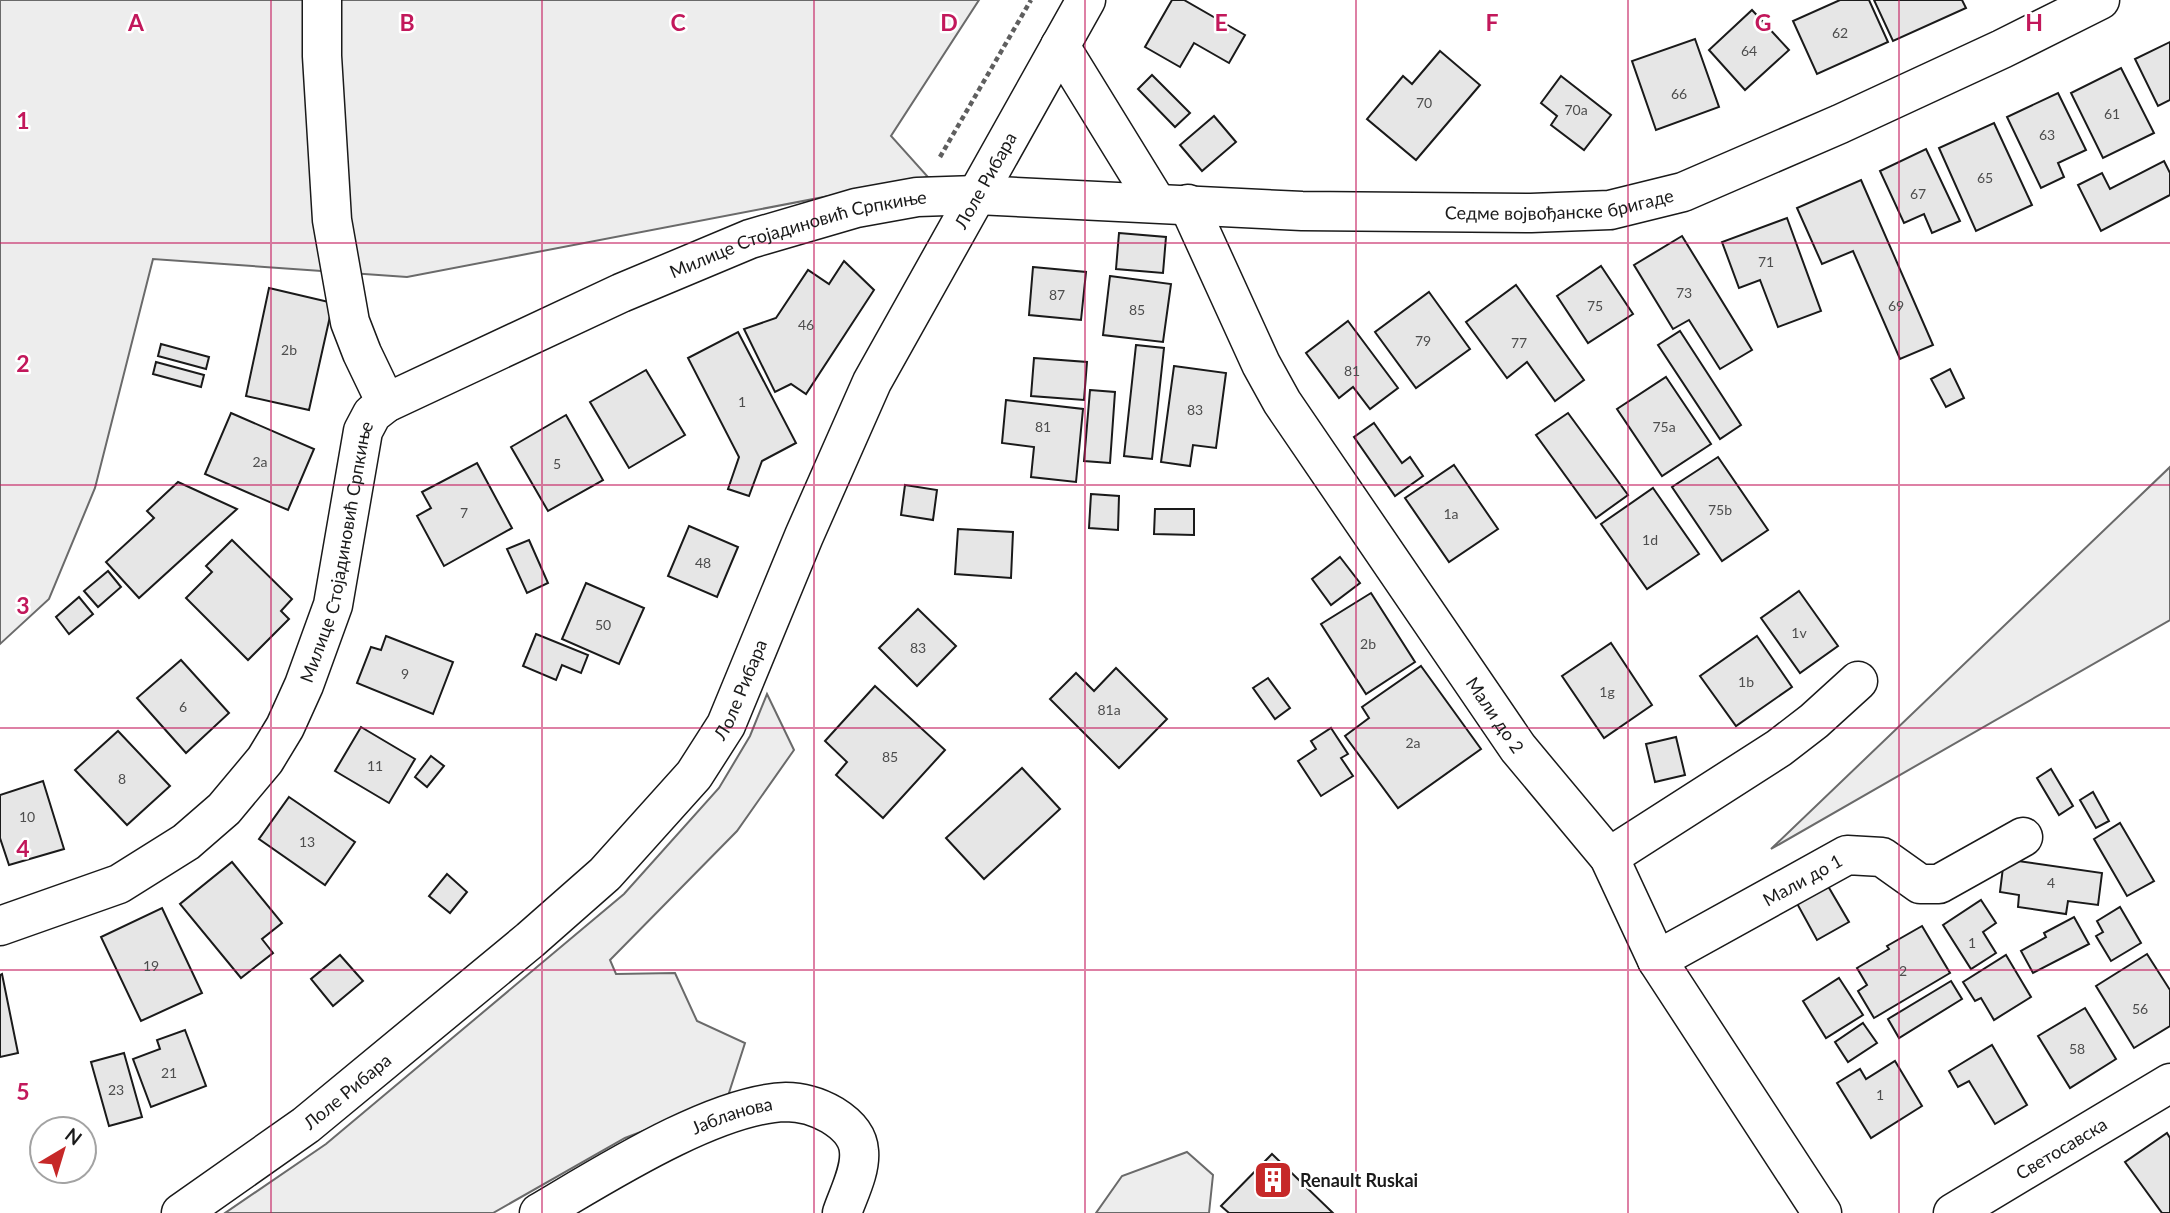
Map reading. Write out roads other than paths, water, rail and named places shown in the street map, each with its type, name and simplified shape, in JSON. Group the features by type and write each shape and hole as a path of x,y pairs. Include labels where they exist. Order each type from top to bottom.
{"street":[{"path":"322,0 322,56 332,220 350,322 386,403"},
{"name":"Лоле Рибара","path":"181,1213 306,1125 530,940 605,874 694,775 726,725 804,536 873,382 1086,0"},
{"name":"Седме војвођанске бригаде","path":"977,195 1342,211 1531,213 1610,210 1683,192 1853,118 2100,0"},
{"name":"Мали до 2","path":"1060,46 1172,203 1282,402 1518,748 1609,858 1657,960 1822,1213"},
{"name":"Милице Стојадиновић Српкиње","path":"0,926 119,884 186,842 224,809 265,760 285,727 304,685 333,605 363,431 372,414 386,403 621,293 750,239 856,208 917,197 977,195"},
{"path":"1609,858 1779,748 1858,681"},
{"name":"Мали до 1","path":"1657,960 1847,855 1882,857 1920,884 1939,884 2023,837"},
{"name":"Светосавска","path":"1953,1213 2170,1083"},
{"name":"Јабланова","path":"539,1213 676,1137 755,1107 786,1102 810,1105 825,1111 842,1121 856,1137 860,1152 858,1163 842,1213"}],"place":[{"name":"Renault Ruskai","path":"1273,1180"}]}
